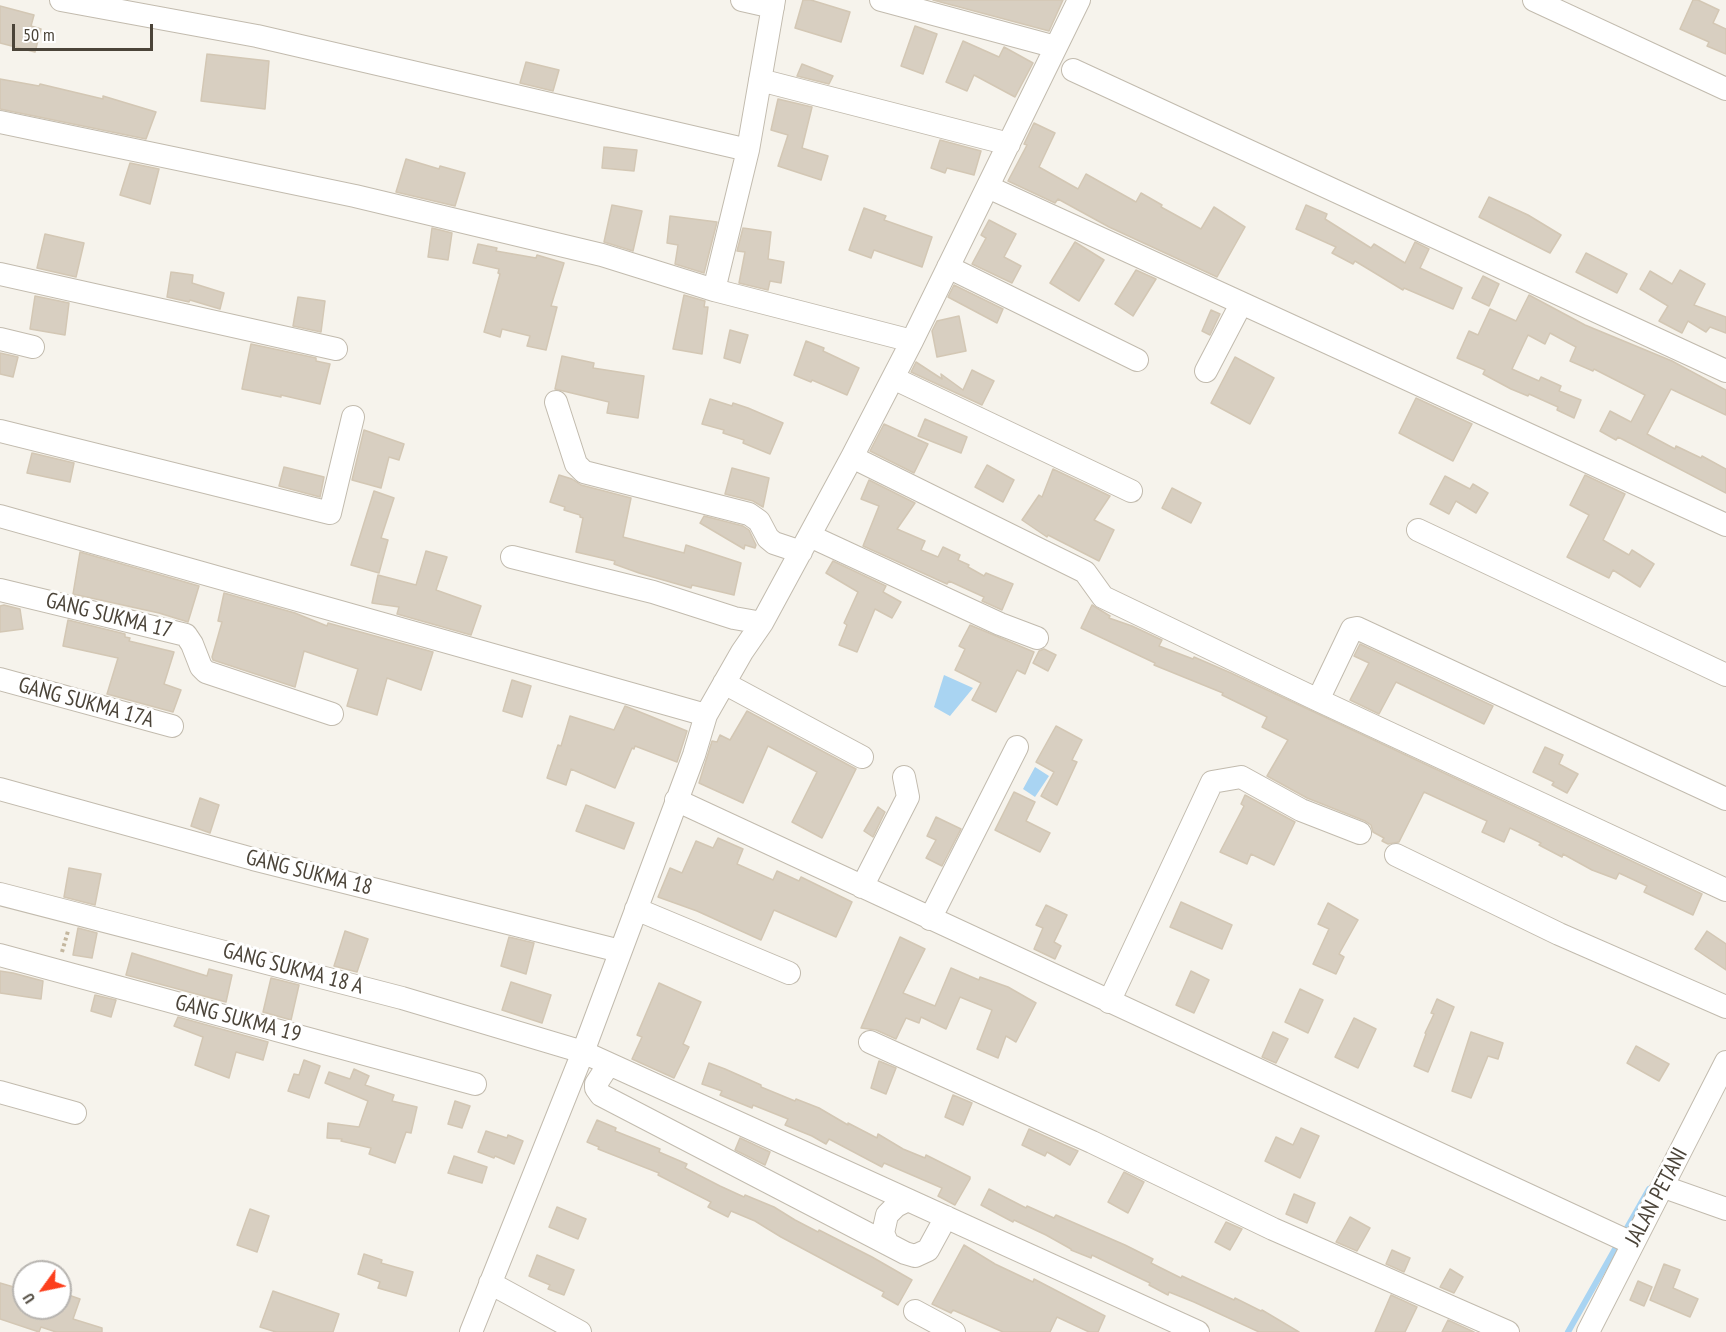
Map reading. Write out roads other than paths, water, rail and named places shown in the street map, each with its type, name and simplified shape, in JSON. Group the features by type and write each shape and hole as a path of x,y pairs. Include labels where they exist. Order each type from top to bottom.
{"street":[{"path":"61,0 257,36 748,150"},
{"path":"714,290 748,150 774,3 742,0"},
{"path":"881,0 1056,47"},
{"path":"471,1332 583,1052 706,715 742,652 762,623 893,378 1079,0"},
{"path":"1534,0 1726,89"},
{"path":"1073,70 1726,371"},
{"path":"760,80 1009,144"},
{"path":"0,122 355,196 602,255 714,290 912,341"},
{"path":"988,186 1726,525"},
{"path":"948,267 1137,360"},
{"path":"0,274 336,349"},
{"path":"1206,371 1241,304"},
{"path":"0,339 33,347"},
{"path":"893,378 1131,491"},
{"path":"556,402 576,464 584,472 749,514 759,521 768,538 774,543 805,544 1037,638"},
{"path":"0,431 330,513 353,417"},
{"path":"852,456 1085,572 1103,597 1726,890"},
{"path":"0,516 706,715"},
{"path":"1418,530 1726,675"},
{"path":"512,557 653,592 734,618 762,623"},
{"name":"GANG SUKMA 17","path":"0,590 186,635 201,667 206,672 332,714"},
{"path":"1318,700 1352,629 1357,628 1726,799"},
{"name":"GANG SUKMA 17A","path":"0,679 172,726"},
{"path":"724,683 862,757"},
{"path":"930,919 1017,747"},
{"path":"862,887 908,797 904,777"},
{"path":"1109,1002 1212,782 1241,777 1301,810 1360,833"},
{"name":"GANG SUKMA 18","path":"0,789 253,859 620,951"},
{"path":"676,801 1620,1238"},
{"path":"1396,855 1559,934 1726,1007"},
{"name":"GANG SUKMA 18 A","path":"0,894 402,998 583,1052 908,1200"},
{"path":"636,909 789,973"},
{"name":"GANG SUKMA 19","path":"0,955 475,1084"},
{"path":"870,1042 1092,1142 1272,1229 1508,1332"},
{"path":"609,1064 596,1084 601,1095 905,1253 915,1256 928,1250 946,1217"},
{"name":"JALAN PETANI","path":"1588,1332 1620,1238 1664,1187 1725,1068"},
{"path":"0,1092 75,1113"},
{"path":"1664,1187 1726,1209"},
{"path":"887,1242 883,1233 887,1215 896,1206 908,1200 1185,1329"},
{"path":"490,1283 580,1332"},
{"path":"915,1311 954,1332"}],"water":[{"path":"944,675 973,688 950,716 934,707"},
{"path":"1035,767 1049,776 1035,797 1023,789"}],"waterway":[{"path":"1568,1332 1649,1189"}]}
